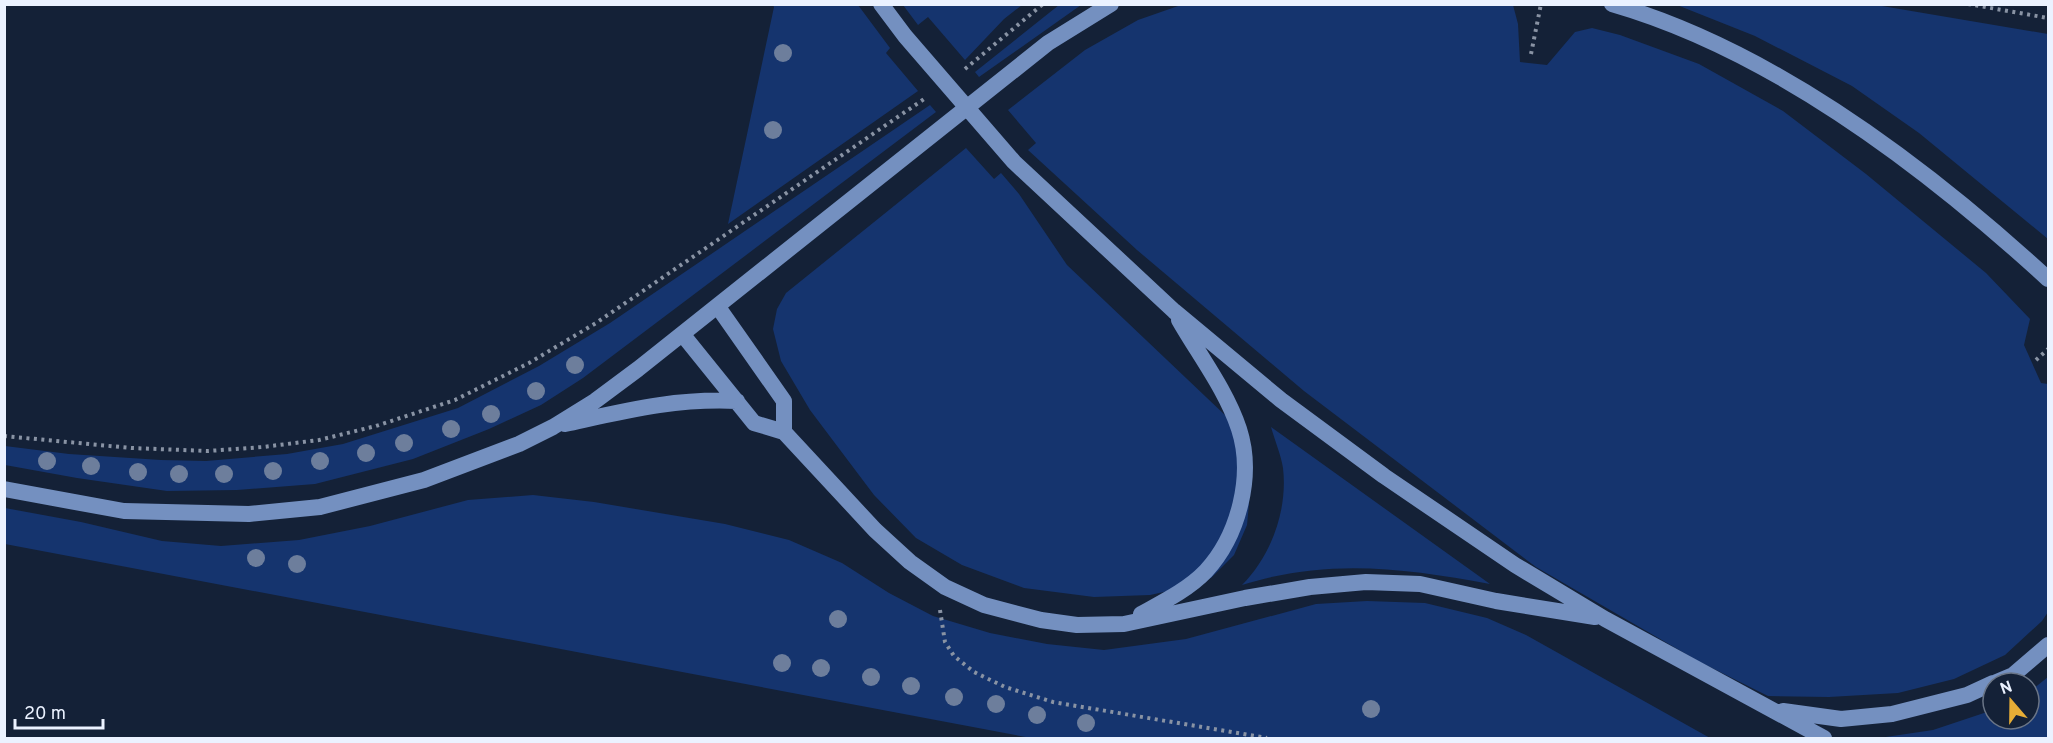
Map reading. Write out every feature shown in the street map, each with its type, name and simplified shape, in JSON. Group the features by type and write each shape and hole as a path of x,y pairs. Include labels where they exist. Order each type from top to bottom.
{"main road":[{"path":"881,4 905,36 1014,162 1174,311 1281,400 1384,476 1515,565 1605,619 1824,738"},
{"path":"4,489 124,511 249,514 320,507 424,480 492,455 552,427 595,401 718,307 1048,43 1111,4"},
{"path":"1612,4 1702,36 1774,74 1869,134 1993,229 2049,279"},
{"path":"718,307 784,401 784,432"},
{"path":"1124,624 1166,601 1205,572 1232,532 1245,473 1239,430 1226,400 1174,311"},
{"path":"683,334 754,423 784,432 875,530 910,562 945,587 984,605 1041,620 1077,625 1124,624 1245,598 1310,587 1366,582 1420,584 1496,601 1605,619"},
{"path":"552,427 677,401 737,401"},
{"path":"2018,671 2049,645"},
{"path":"1770,710 1841,719 1892,714 1967,695 1981,689"}],"path":[{"path":"956,76 1042,4"},
{"path":"1531,54 1540,4"},
{"path":"1968,4 2049,18"},
{"path":"4,436 175,450 208,451 263,447 319,440 376,426 455,400 529,363 596,323 928,97"},
{"path":"2036,360 2049,349"},
{"path":"945,587 939,614 945,642 954,656 974,672 1005,687 1053,702 1267,738"}],"shaded area":[{"path":"773,5 858,5 890,48 886,53 918,91 728,224 774,7"},
{"path":"903,5 1022,5 1004,19 965,60 928,17 918,25"},
{"path":"1059,5 1081,5 979,77 975,72"},
{"path":"1181,5 1513,5 1518,24 1520,62 1547,65 1575,32 1592,28 1620,35 1699,64 1783,111 1866,174 1986,273 2030,319 2024,345 2041,383 2048,384 2048,612 2042,621 2005,655 1954,679 1898,693 1829,697 1768,696 1698,661 1536,567 1304,391 1137,250 1028,150 1036,143 1008,110 1085,50 1138,20"},
{"path":"1677,5 1876,5 2048,34 2048,239 1919,133 1852,86 1755,36"},
{"path":"930,105 936,112 583,378 541,405 489,429 413,459 315,484 237,490 167,491 5,465 5,446 69,454 161,460 206,461 287,454 343,444 458,408 539,366 610,323"},
{"path":"966,148 994,179 1001,173 1019,194 1067,265 1226,416 1244,454 1250,493 1247,525 1234,555 1211,578 1182,588 1150,595 1094,597 1024,588 962,565 916,538 874,495 810,410 781,361 773,329 777,309 786,293"},
{"path":"1271,427 1490,584 1396,570 1366,568 1305,571 1242,585 1269,546 1283,500 1283,468"},
{"path":"533,495 594,502 725,524 789,540 842,563 889,593 933,616 990,633 1047,644 1104,650 1186,639 1316,604 1367,601 1425,603 1487,618 1526,635 1710,738 1031,738 5,544 5,508 81,522 162,541 221,546 299,540 370,526 468,500"},
{"path":"2048,677 2048,738 1879,738 1933,730 1981,714 1981,731 2041,731 2041,683"}]}
